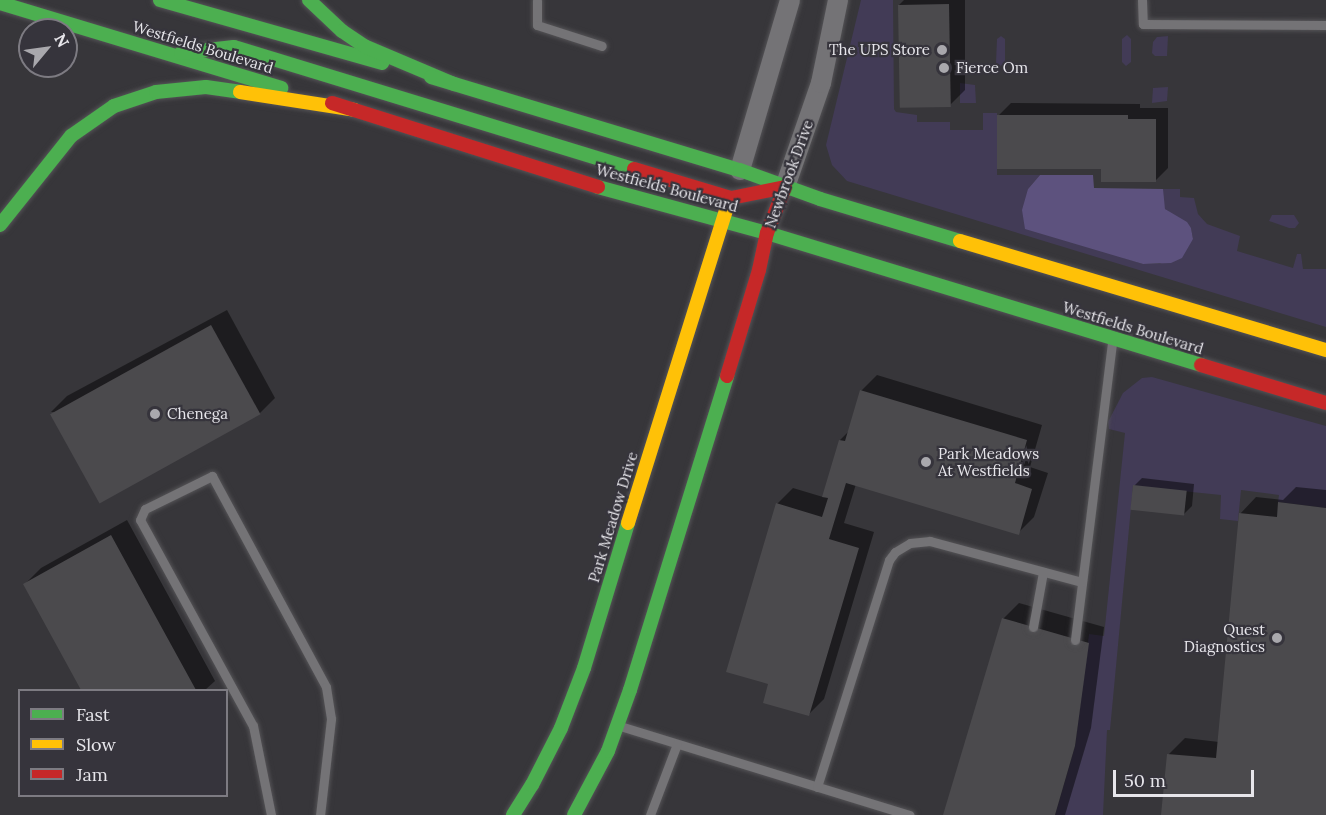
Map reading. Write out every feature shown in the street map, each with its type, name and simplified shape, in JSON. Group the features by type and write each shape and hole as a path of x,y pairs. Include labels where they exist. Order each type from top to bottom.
{"main road":[{"path":"160,0 454,84 740,170 785,188 1326,350"},
{"path":"309,0 342,31 364,46 454,84"},
{"name":"Westfields Boulevard","path":"0,3 355,110 604,189 767,233 1326,403"},
{"path":"169,54 234,47 730,198 785,188"},
{"path":"0,225 71,136 114,106 135,98 156,92 206,87 355,110"},
{"path":"723,220 740,170"},
{"name":"Newbrook Drive","path":"618,726 767,233 785,188"},
{"name":"Park Meadow Drive","path":"513,815 532,785 561,728 584,668 694,304 723,220"},
{"path":"574,815 618,726"}],"street":[{"path":"740,170 790,0"},
{"name":"Newbrook Drive","path":"785,188 821,83 839,3"}],"lane":[{"path":"537,0 537,25 602,46"},
{"path":"1142,0 1143,24 1326,25"},
{"path":"1075,640 1112,339"},
{"path":"271,815 253,726 140,520 146,509 212,476 326,687 331,719 320,815"},
{"path":"817,787 889,560 895,552 910,543 930,541 1082,582"},
{"path":"1033,627 1042,572"},
{"path":"618,726 910,815"},
{"path":"650,815 677,744"}],"shaded area":[{"path":"861,0 893,0 894,109 896,112 917,115 917,122 950,122 950,130 983,130 983,113 997,113 997,175 1040,175 1028,189 1124,258 1143,264 1160,264 1193,239 1191,228 1165,209 1163,189 1180,189 1180,197 1194,198 1198,214 1207,224 1240,236 1237,251 1293,268 1297,254 1301,254 1303,269 1326,269 1326,327 847,181 832,165 826,145"},
{"path":"1127,35 1131,39 1131,62 1126,66 1122,62 1122,39"},
{"path":"1001,36 1005,39 1005,62 1001,66 996,63 997,39"},
{"path":"1168,36 1167,56 1155,56 1152,53 1153,42 1157,37"},
{"path":"960,83 975,85 976,103 960,103"},
{"path":"1168,87 1167,101 1152,103 1153,88"},
{"path":"1040,175 1093,175 1094,188 1163,189 1165,209 1187,222 1193,239 1182,258 1171,263 1143,264 1025,229 1022,210 1028,189"},
{"path":"1272,215 1294,215 1299,223 1295,228 1289,228 1269,221"},
{"path":"1152,377 1326,426 1326,508 1278,502 1279,495 1241,490 1238,521 1220,519 1221,495 1133,486 1110,730 1107,730 1103,815 1055,815 1075,746 1089,634 1104,636 1125,433 1109,429 1108,422 1123,393 1142,378"}],"building":[{"path":"949,4 951,107 900,108 898,5"},
{"path":"997,115 1128,115 1128,119 1156,119 1156,182 1101,182 1101,169 997,169"},
{"name":"Chenega","path":"211,325 260,414 100,503 50,414"},
{"path":"860,390 1027,440 1015,483 1032,489 1019,535 846,483 829,539 859,548 809,716 763,703 768,684 726,672 776,503 822,517 828,498 822,497 839,440 845,441"},
{"path":"1133,485 1187,491 1184,516 1130,510"},
{"name":"Quest Diagnostics","path":"1278,502 1326,508 1326,815 1161,815 1167,754 1216,758 1239,513 1277,517"},
{"path":"111,535 195,689 80,689 23,584"},
{"path":"1002,618 1089,643 1075,746 1055,815 943,815"}],"traffic: fast":[{"path":"160,0 382,63"},
{"path":"309,0 342,31 364,46 454,84"},
{"path":"0,3 281,88"},
{"path":"181,53 234,47 634,169"},
{"path":"431,77 740,170 820,199 960,241"},
{"path":"0,225 71,136 114,106 156,92 206,87 240,92"},
{"path":"598,187 767,233 1201,365"},
{"path":"574,815 608,751 630,690 727,376"},
{"path":"513,815 532,785 561,728 584,668 628,523"}],"traffic: slow":[{"path":"240,92 355,110"},
{"path":"628,523 729,201"},
{"path":"960,241 1326,350"}],"traffic: jam":[{"path":"332,103 598,187"},
{"path":"634,169 731,198 785,187"},
{"path":"727,376 759,270 767,233 785,187"},
{"path":"1201,365 1326,403"}],"place":[{"name":"The UPS Store","path":"942,50"},
{"name":"Fierce Om","path":"944,68"},
{"name":"Chenega","path":"155,414"},
{"name":"Park Meadows At Westfields","path":"926,462"},
{"name":"Quest Diagnostics","path":"1277,638"}]}
